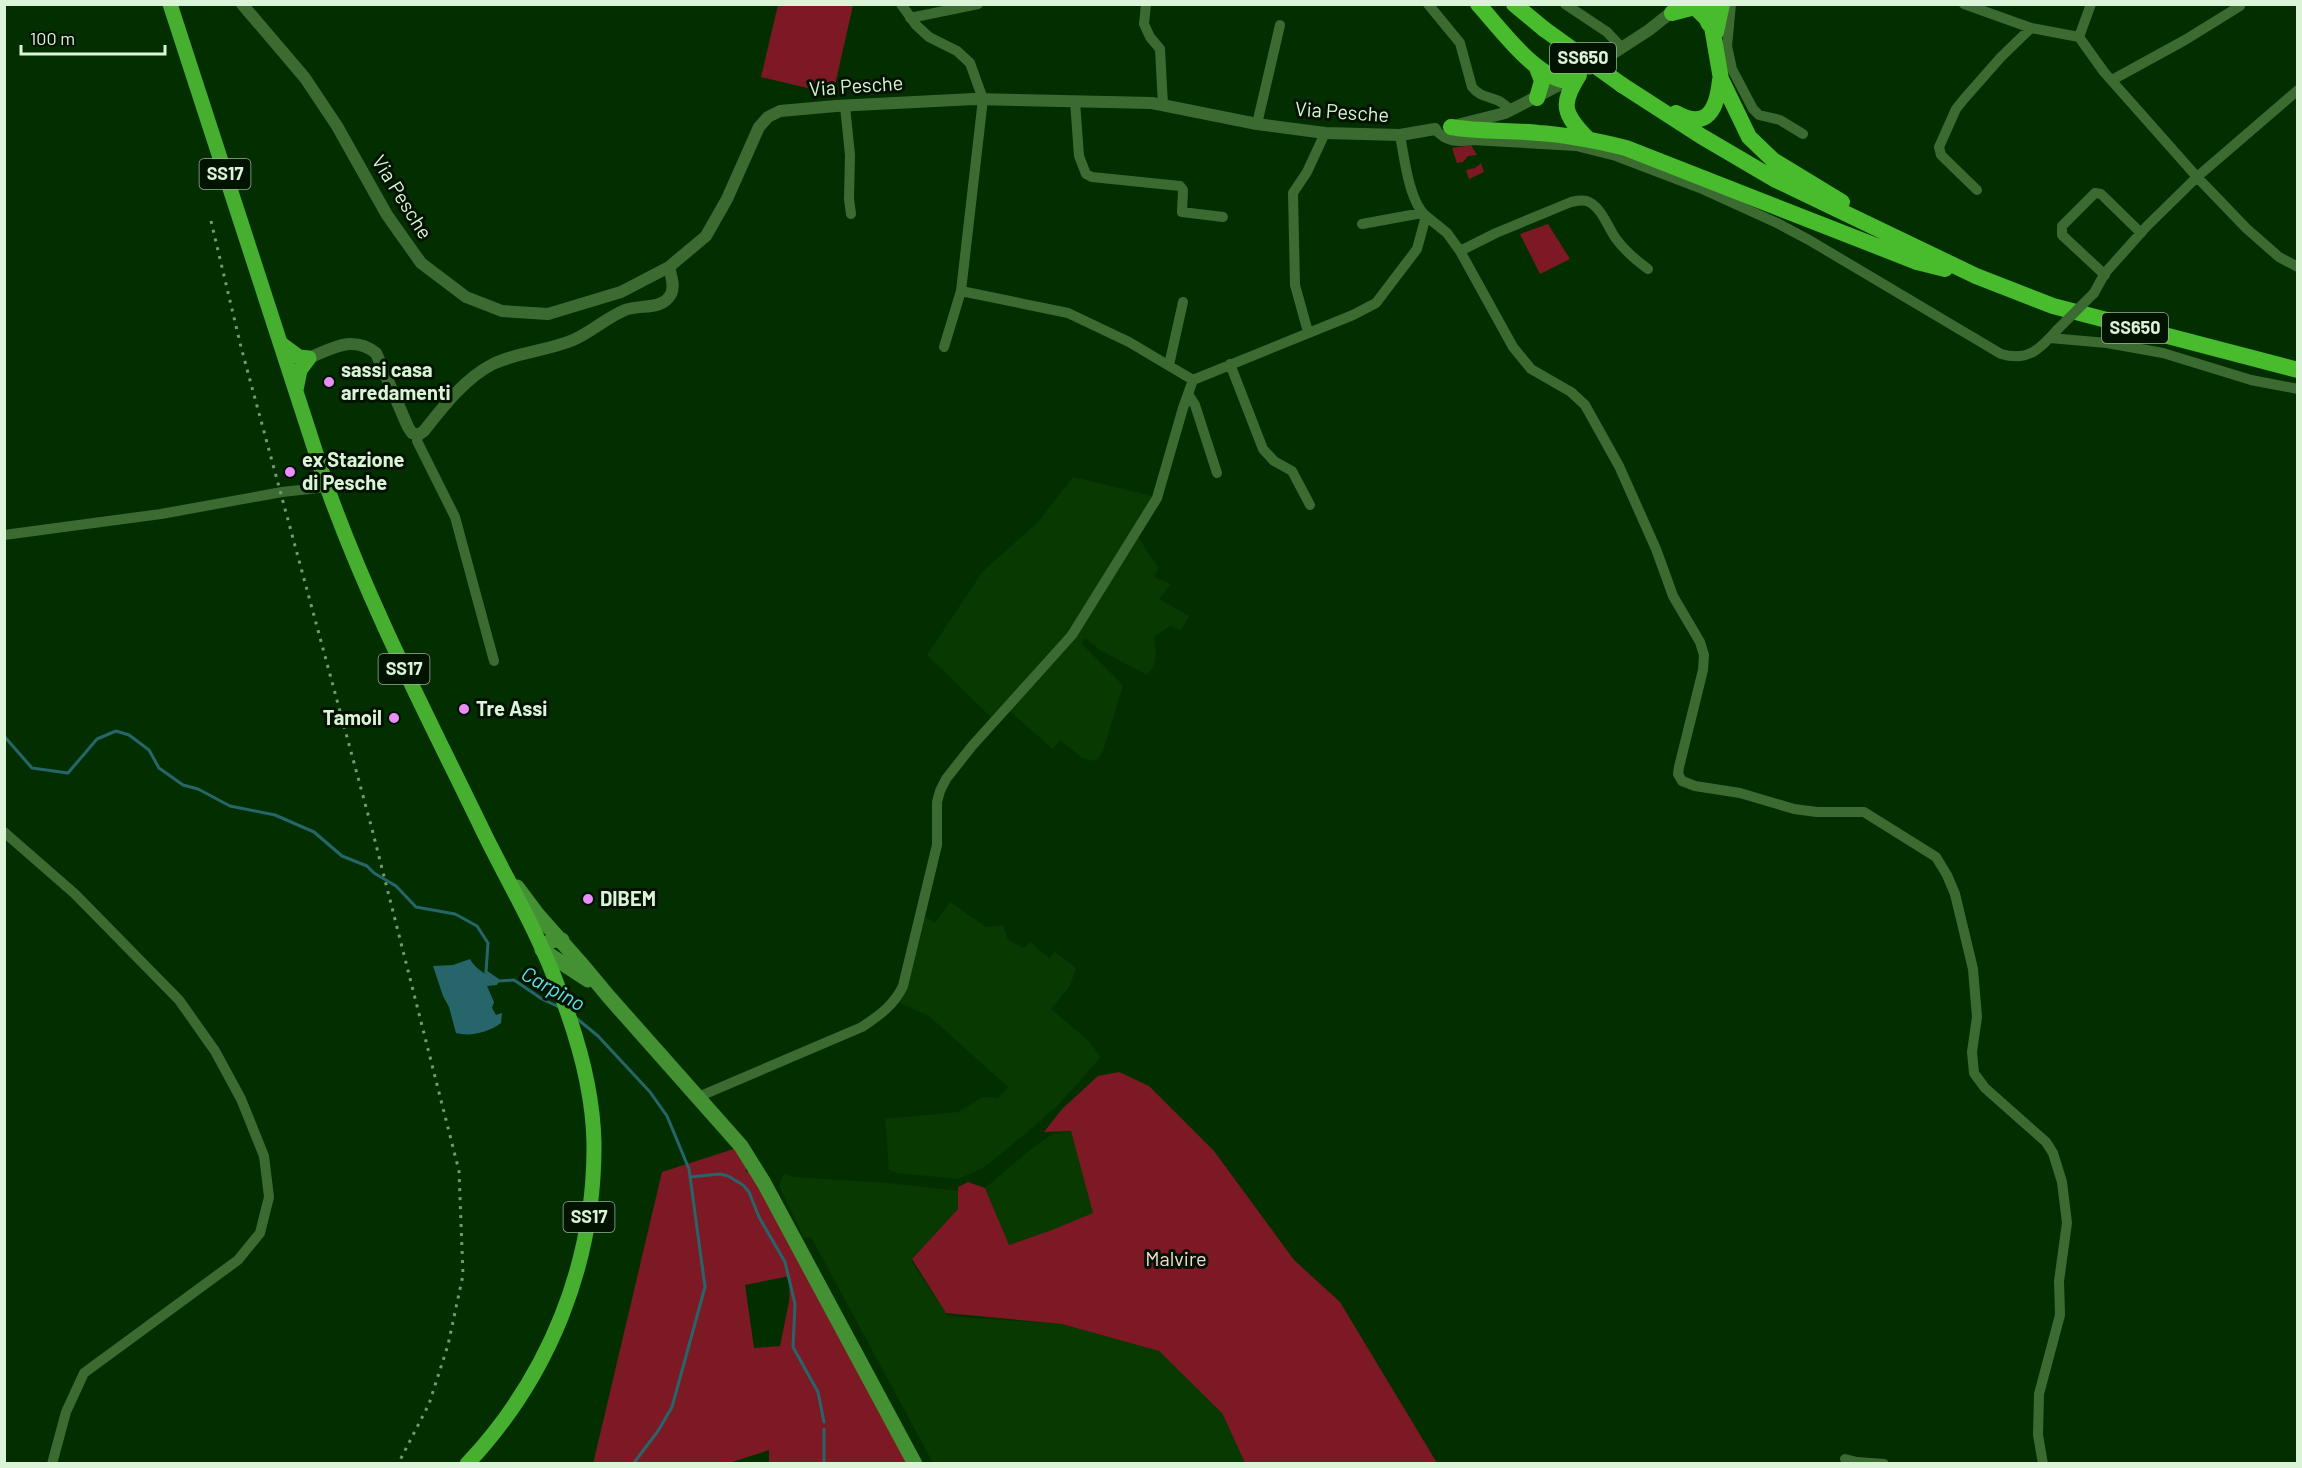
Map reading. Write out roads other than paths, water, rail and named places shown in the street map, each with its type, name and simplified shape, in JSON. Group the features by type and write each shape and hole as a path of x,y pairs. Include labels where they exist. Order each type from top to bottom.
{"highway":[{"path":"1478,4 1537,68 1555,78 1574,78 1566,105 1574,125 1588,139"},
{"name":"SS650","path":"1514,4 1544,29 1622,85 1701,136 1776,180 1976,276 2053,306 2298,370"},
{"path":"1715,39 1720,6"},
{"path":"1677,9 1695,7 1706,18 1715,39 1721,79 1749,137 1773,160 1917,248"},
{"path":"1537,68 1542,81 1537,98"},
{"path":"1622,85 1689,120 1700,119 1709,114 1717,102 1721,79"},
{"path":"1443,128 1539,133 1588,139 1637,152 1917,262 1976,276"}],"main road":[{"name":"SS17","path":"170,4 327,488 350,551 542,950 558,987 582,1065 594,1141 592,1188 587,1232 567,1308 527,1385 502,1423 467,1464"},
{"path":"280,343 299,357 309,358"},
{"path":"296,391 300,370 309,358"},
{"path":"491,847 522,894 609,998 741,1146 764,1183 915,1464"},
{"path":"562,940 546,943 542,950 578,972 609,998"},
{"path":"558,987 561,976 567,972 578,972"}],"street":[{"name":"Via Pesche","path":"242,4 305,78 338,126 387,215 421,263 466,297 502,311 548,314 621,292 669,267 706,236 727,199 759,127 768,117 780,111 845,105 983,99 1152,103 1257,124 1324,133 1400,135 1443,128 1511,110 1574,78 1677,9"},
{"path":"901,4 910,18 929,37 957,51 970,63 983,99 962,291 944,346"},
{"path":"910,18 978,4"},
{"path":"1146,4 1144,24 1150,38 1160,49 1163,105"},
{"path":"1428,4 1460,43 1472,87 1480,95 1500,101 1511,110"},
{"path":"1565,4 1607,32 1622,48"},
{"path":"1964,4 2031,28 2079,37 2104,72 2197,177 2246,228 2279,256 2298,267"},
{"path":"2079,37 2091,4"},
{"path":"1720,6 1732,69 1753,110 1759,115 1780,120 1803,134"},
{"path":"2112,80 2185,40 2240,6"},
{"path":"1257,124 1280,25"},
{"path":"1977,190 1941,155 1939,147 1956,109 2001,57 2031,28"},
{"path":"1443,128 1441,136 1455,142 1472,140 1576,146 1616,156 1700,188 1777,223 2001,354 2019,358 2026,356 2054,334 2094,293 2105,274 2141,233 2197,177 2298,90"},
{"path":"1075,101 1079,156 1086,174 1092,177 1180,186 1183,190 1182,212 1223,217"},
{"path":"845,105 851,214"},
{"path":"1308,332 1295,285 1293,193 1307,172 1324,133"},
{"path":"1400,135 1406,170 1424,215 1447,233 1460,251 1492,311 1519,354 1531,369 1571,392 1586,405 1627,484 1656,549 1673,596 1700,642 1704,655 1703,670 1679,767 1678,774 1682,781 1695,786 1740,793 1794,809 1817,812 1864,812 1936,857 1947,875 1955,894 1973,969 1977,1017 1972,1052 1974,1074 1985,1088 2046,1142 2053,1154 2062,1182 2067,1223 2059,1281 2060,1315 2039,1394 2038,1435 2043,1464"},
{"path":"2105,274 2062,235 2062,226 2091,194 2095,193 2101,194 2141,233"},
{"path":"1460,251 1571,202 1589,201 1617,241 1635,260 1648,269"},
{"path":"698,1097 862,1027 896,1001 903,986 937,845 937,802 940,791 946,779 972,746 1072,634 1157,498 1193,380 1353,315 1376,303 1417,249 1424,215"},
{"path":"1362,224 1424,215"},
{"path":"494,661 455,518 421,451 417,441 418,435 477,374 495,363 575,339 627,309 662,304 671,294 673,283 669,267"},
{"path":"962,291 1068,314 1129,342 1193,380"},
{"path":"1169,365 1183,302"},
{"path":"2054,334 2163,353 2251,380 2298,389"},
{"path":"309,358 339,346 366,345 376,354 408,427 412,433 418,435"},
{"path":"1230,364 1263,449 1274,461 1292,471 1310,505"},
{"path":"1188,394 1195,405 1217,474"},
{"path":"4,535 160,514 282,492 327,488"},
{"path":"4,832 75,894 179,1000 215,1050 241,1099 264,1156 269,1197 260,1233 238,1260 84,1373 66,1412 52,1464"},
{"path":"1845,1459 1884,1464"}],"water":[{"path":"470,959 479,969 499,981 497,985 487,986 494,1002 492,1008 496,1015 502,1013 501,1023 480,1033 462,1034 456,1033 449,1007 433,966 453,965"}],"waterway":[{"name":"Carpino","path":"4,736 32,768 68,773 97,739 116,731 129,735 149,750 159,768 183,785 198,789 230,806 275,815 314,832 342,856 367,866 396,886 416,907 455,914 477,926 488,943 486,972 499,981 514,980 542,999 559,1007"},
{"name":"Carpino","path":"575,1017 598,1036 650,1092 667,1116 689,1169 705,1287 672,1407 658,1431 633,1464"},
{"path":"690,1177 720,1174 728,1176 743,1185 749,1192 759,1217 785,1262 795,1304 793,1347 818,1392 824,1422"},
{"path":"824,1429 824,1464"}],"railway":[{"path":"211,221 241,347 372,829 459,1171 463,1275 448,1345 429,1404 398,1464"}],"place":[{"name":"sassi casa arredamenti","path":"329,382"},
{"name":"ex Stazione di Pesche","path":"290,472"},
{"name":"Tre Assi","path":"464,709"},
{"name":"Tamoil","path":"394,718"},
{"name":"DIBEM","path":"588,899"}],"park label":[{"name":"Malvire","path":"1176,1259"}]}
